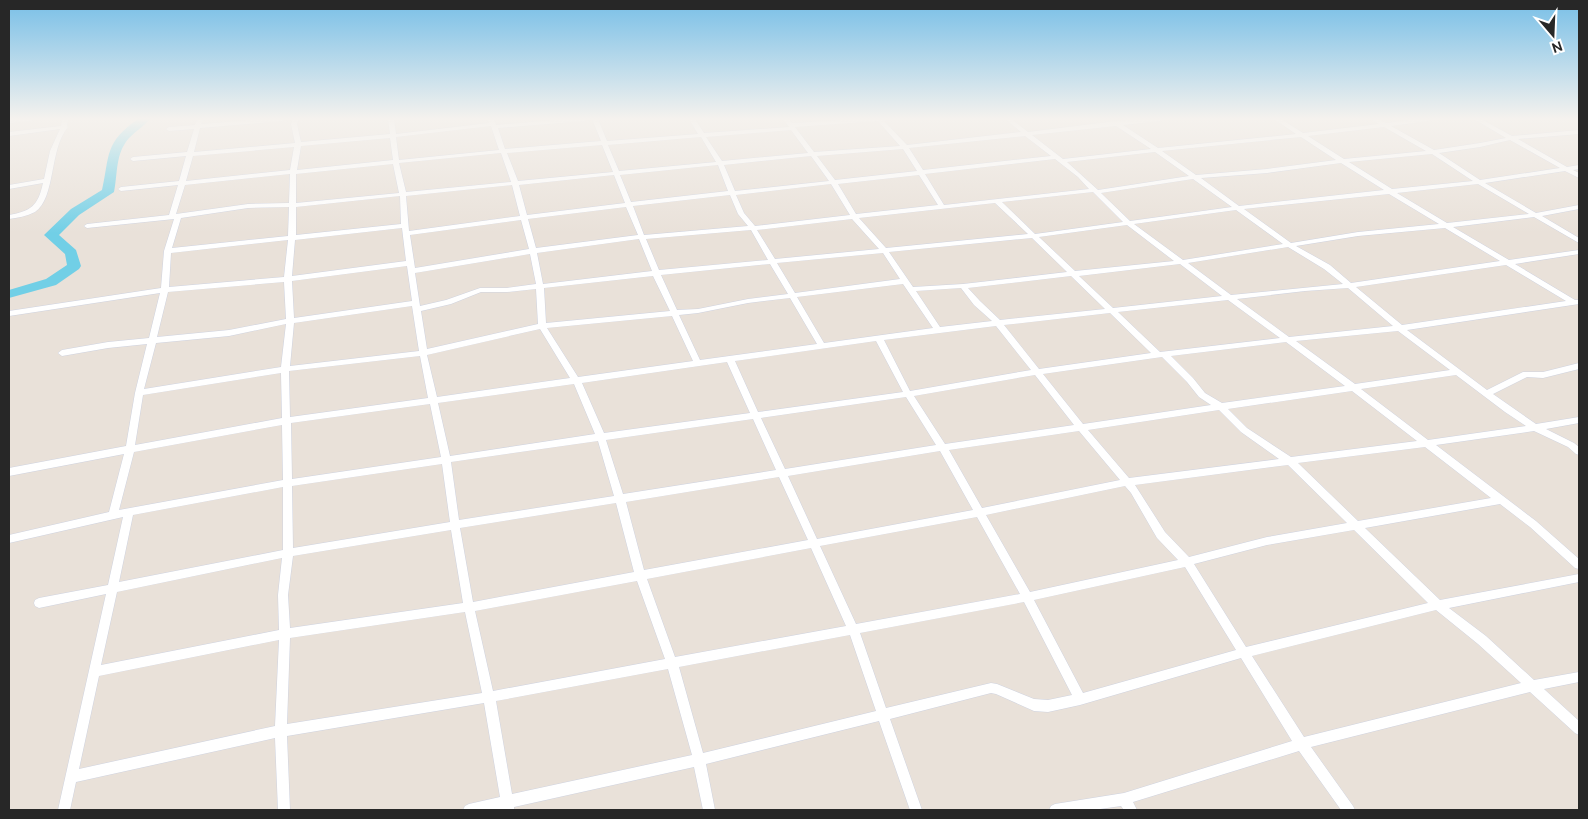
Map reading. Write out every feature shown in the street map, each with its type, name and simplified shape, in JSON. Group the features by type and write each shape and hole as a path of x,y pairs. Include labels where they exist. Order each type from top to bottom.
{"street":[{"path":"9,216 26,213 38,206 46,188 52,157"},
{"path":"133,160 159,157"},
{"path":"113,515 130,450 139,393 165,290 168,251 189,157"},
{"path":"284,810 281,731 285,634 283,595 288,553 285,370 290,320 288,279 292,237 293,173 296,157"},
{"path":"395,157 403,195 423,353 446,460 469,607 489,697 508,806"},
{"path":"121,189 443,157"},
{"path":"506,157 533,251 540,287 542,326 577,382 601,437 640,575 672,663 699,760 709,810"},
{"path":"610,157 630,203 656,273 698,364"},
{"path":"716,157 741,214 753,228 774,262 822,346"},
{"path":"87,226 175,217 248,206 292,205 403,195 617,172 784,157"},
{"path":"816,157 854,217 885,251 938,330"},
{"path":"912,157 942,207"},
{"path":"168,251 292,237 406,230 630,203 1076,157"},
{"path":"1167,157 1291,246 1327,267 1400,328 1508,410 1536,428 1571,445 1579,452"},
{"path":"1335,157 1508,263 1578,303"},
{"path":"9,313 165,290 412,267 642,237 753,228 1095,191 1195,177 1267,171 1380,157"},
{"path":"1441,157 1579,241"},
{"path":"1546,157 1579,176"},
{"path":"1059,159 1130,224 1427,443 1533,524 1579,565"},
{"path":"62,353 108,345 236,332 290,320 448,302 480,290 540,287 656,273 1033,236 1237,208 1393,193 1579,167"},
{"path":"9,188 46,181"},
{"path":"997,201 1112,311 1190,380 1202,395 1221,407 1244,430 1291,462 1438,605 1482,640 1579,728"},
{"path":"911,289 963,286 1072,272 1182,262 1358,234 1537,216 1579,207"},
{"path":"9,472 285,421 434,402 997,322 1349,286 1579,252"},
{"path":"139,393 285,370 423,353 542,326 674,314 905,281"},
{"path":"963,286 976,303 997,322 1082,429 1128,482 1142,502 1161,536 1186,562 1301,744 1349,810"},
{"path":"9,540 113,515 287,483 908,394 1036,372 1226,346 1400,328 1578,303"},
{"path":"879,339 908,394 943,448 1027,597 1080,700"},
{"path":"730,359 853,629 916,810"},
{"path":"1488,393 1526,374 1543,375 1579,366"},
{"path":"38,603 288,553 455,525 943,448 1082,429 1457,372"},
{"path":"94,672 285,634 469,607 813,544 979,513 1128,482 1291,462 1536,428 1579,420"},
{"path":"71,777 281,731 489,697 1027,597 1186,562 1267,541 1500,500"},
{"path":"64,810 129,512"},
{"path":"469,810 508,806 991,688 1034,706 1048,706 1080,700 1242,653 1438,605 1579,578"},
{"path":"1055,810 1124,799 1301,744 1531,686 1579,677"},
{"path":"1124,799 1131,810"}],"waterway":[{"path":"9,294 51,282 74,266 71,253 51,235 75,212 108,192 113,157"}]}
